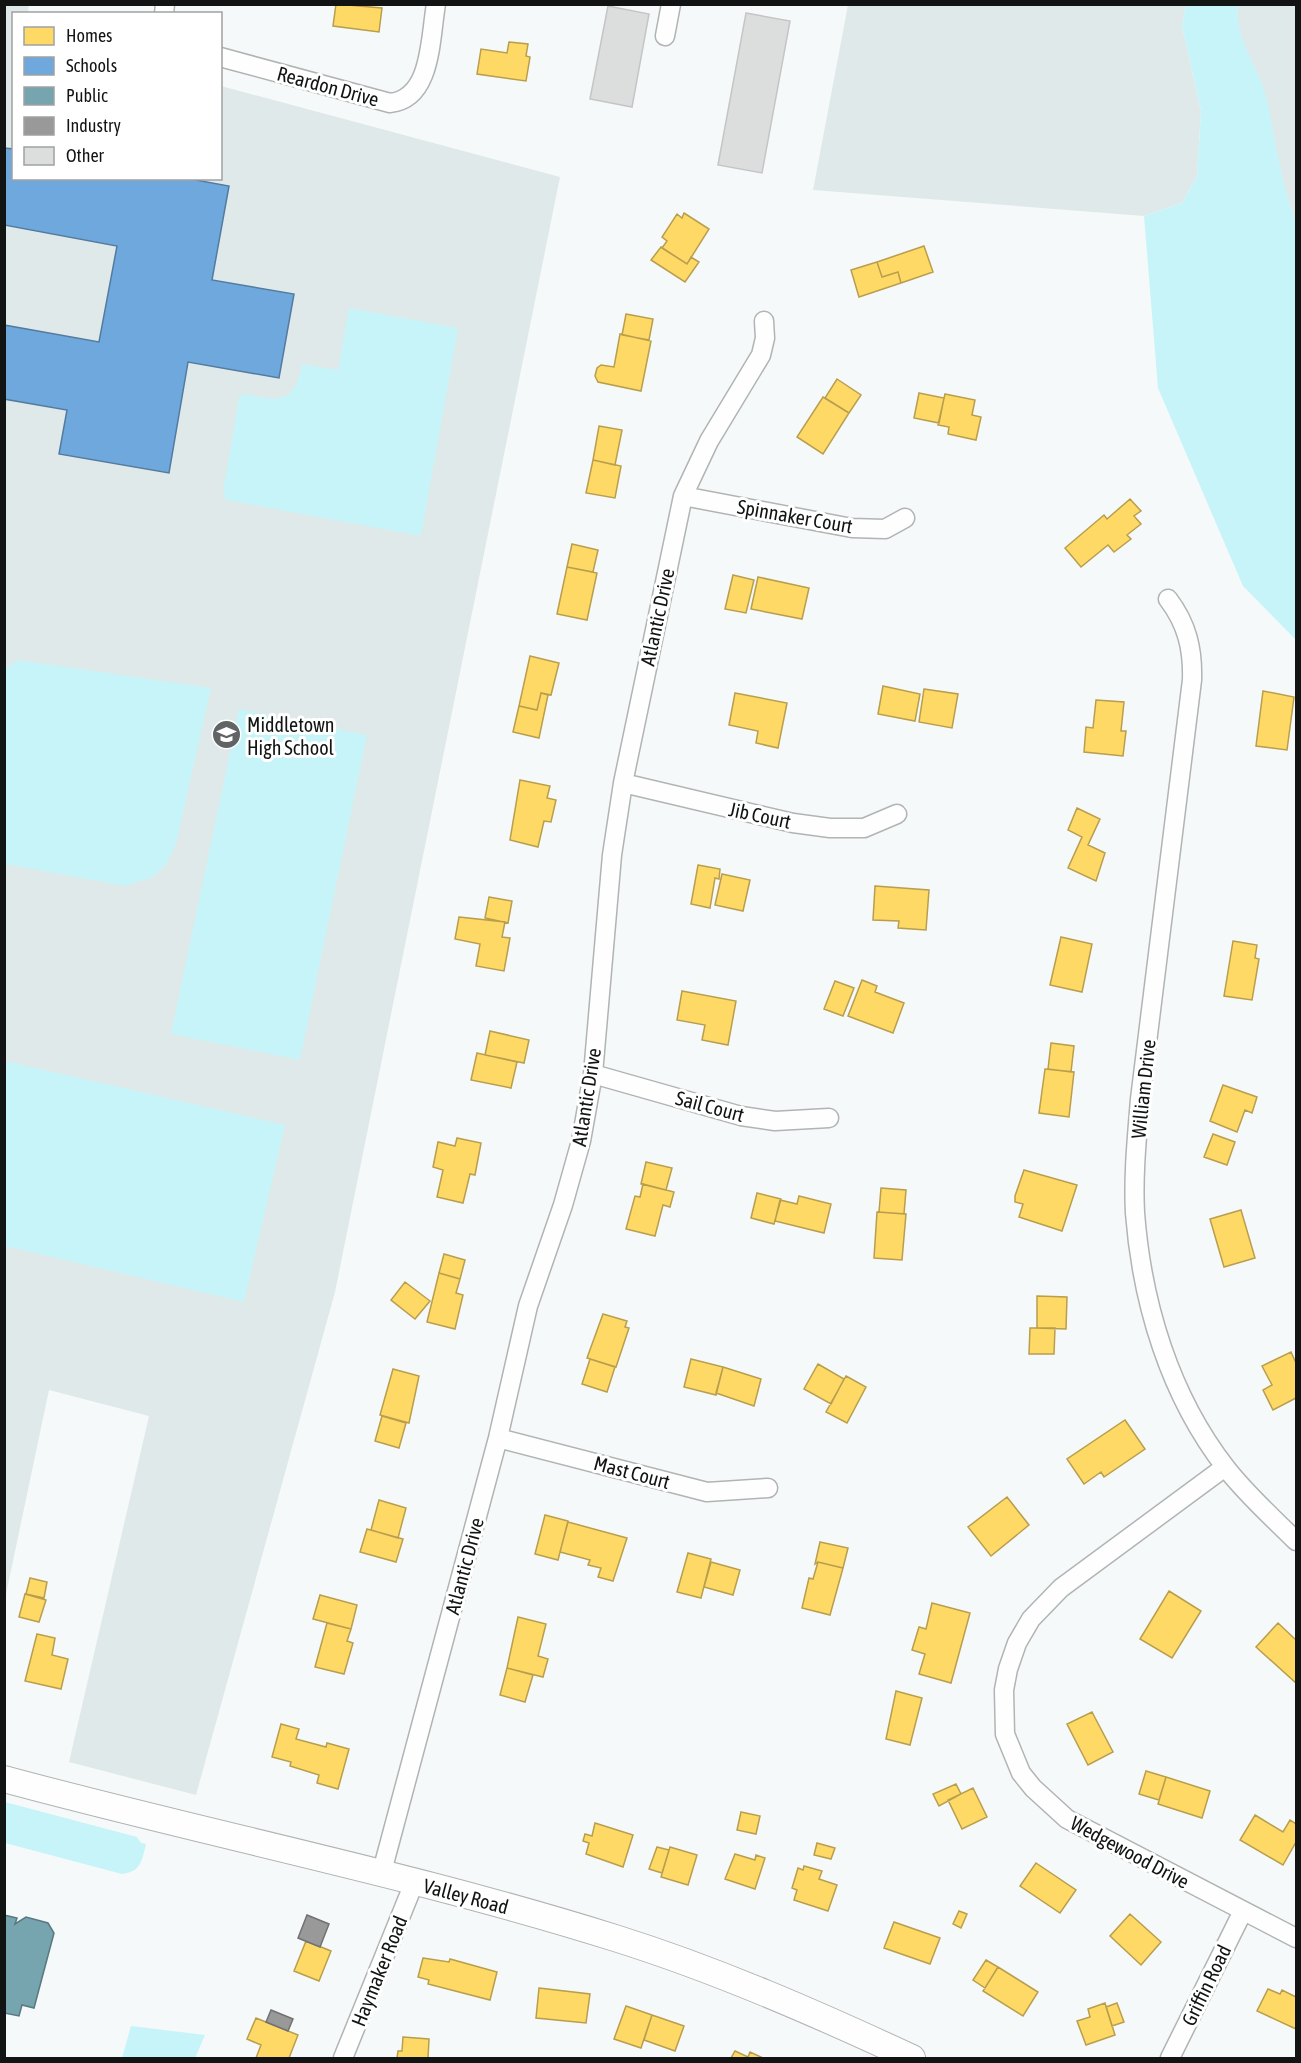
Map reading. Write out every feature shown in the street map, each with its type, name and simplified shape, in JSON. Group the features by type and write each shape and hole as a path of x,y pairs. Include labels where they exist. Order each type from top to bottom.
{"main road":[{"name":"Valley Road","path":"4,1779 414,1882 616,1939 741,1982 912,2058"}],"street":[{"name":"Reardon Drive","path":"222,58 390,103 403,102 417,91 423,76 436,4"},
{"path":"665,36 671,4"},
{"name":"Atlantic Drive","path":"381,1875 498,1438 528,1306 563,1205 581,1141 593,1074 612,855 623,783 683,496 709,441 761,355 765,338 764,321"},
{"name":"Spinnaker Court","path":"683,496 852,528 885,529 905,518"},
{"name":"William Drive","path":"1168,599 1180,615 1189,638 1192,680 1140,1099 1135,1212 1149,1303 1170,1370 1196,1422 1225,1467 1244,1490 1296,1541"},
{"name":"Jib Court","path":"623,783 793,823 830,828 864,828 897,814"},
{"name":"Sail Court","path":"593,1074 741,1116 775,1120 829,1118"},
{"name":"Mast Court","path":"498,1438 707,1492 768,1488"},
{"name":"Wedgewood Drive","path":"1225,1467 1067,1583 1030,1619 1017,1643 1008,1669 1004,1712 1005,1734 1021,1773 1054,1809 1089,1833 1296,1938"},
{"name":"Haymaker Road","path":"343,2058 414,1882"},
{"name":"Griffin Road","path":"1170,2058 1243,1911"}],"shaded area":[{"name":"Middletown High School","path":"29,4 28,12 12,12 12,180 222,180 222,86 560,177 335,1292 196,1795 69,1762 149,1416 49,1390 5,1599 4,5"},
{"path":"848,5 1186,5 1182,26 1201,111 1197,176 1182,203 1144,216 813,190"},
{"path":"1186,5 1238,5 1240,30 1266,96 1282,176 1296,222 1296,640 1243,586 1158,388 1144,216 1182,203 1197,176 1201,111 1182,26"},
{"path":"1238,5 1296,5 1296,222 1236,25"},
{"path":"349,308 458,328 421,536 226,500 223,492 239,397 244,394 267,398 283,397 295,387 302,364 338,370"},
{"path":"18,660 211,688 176,844 167,863 153,877 125,886 5,864 5,669"},
{"path":"239,709 367,735 300,1060 171,1034"},
{"path":"5,1061 285,1125 244,1302 5,1246"},
{"path":"5,1802 137,1837 141,1843 146,1844 142,1860 133,1871 122,1874 5,1843"},
{"path":"131,2026 205,2035 195,2058 122,2058"}],"building: Homes":[{"path":"336,4 382,8 379,32 333,26"},
{"path":"509,42 528,44 526,56 530,57 526,81 477,74 481,49 507,53"},
{"path":"684,213 709,229 687,264 662,248 667,241 662,237 677,214 682,218"},
{"path":"924,246 933,272 901,283 898,272 882,277 877,262"},
{"path":"661,247 687,264 691,257 699,262 685,282 651,260"},
{"path":"877,262 882,277 898,272 901,283 859,297 851,270"},
{"path":"626,314 653,319 649,340 622,335"},
{"path":"620,334 651,341 641,391 598,382 595,376 597,368 601,365 614,367"},
{"path":"837,379 861,395 849,413 825,398"},
{"path":"919,393 944,398 939,423 914,418"},
{"path":"945,394 975,400 972,415 981,417 976,440 948,434 949,427 938,425"},
{"path":"823,397 849,413 823,454 797,437"},
{"path":"599,426 622,430 615,465 593,460"},
{"path":"593,460 621,466 615,498 586,493"},
{"path":"1130,499 1141,511 1134,516 1141,524 1127,535 1131,539 1114,552 1108,545 1081,567 1065,548 1104,515 1107,519"},
{"path":"572,544 598,550 593,572 567,567"},
{"path":"567,567 597,573 587,620 557,614"},
{"path":"733,575 754,580 746,613 725,609"},
{"path":"758,577 809,588 802,619 751,609"},
{"path":"530,656 559,663 551,695 541,693 537,710 519,706"},
{"path":"883,686 920,694 915,721 878,714"},
{"path":"924,689 958,694 952,728 919,722"},
{"path":"1263,691 1294,697 1287,750 1256,746"},
{"path":"541,693 548,695 539,738 513,732 519,706 537,710"},
{"path":"735,693 787,703 778,748 756,743 758,731 729,725"},
{"path":"1096,700 1124,702 1121,731 1126,731 1123,756 1084,752 1086,727 1093,728"},
{"path":"520,780 550,786 547,798 556,800 551,822 544,821 538,847 510,840"},
{"path":"1077,808 1100,819 1088,845 1105,853 1096,881 1068,868 1082,837 1068,830"},
{"path":"698,865 720,869 719,879 715,878 710,908 691,904"},
{"path":"722,874 750,880 743,911 715,905"},
{"path":"875,886 929,890 926,930 898,928 899,921 873,920"},
{"path":"489,897 512,901 508,923 485,918"},
{"path":"459,917 505,922 502,937 510,938 504,971 476,966 480,944 455,939"},
{"path":"1061,937 1092,944 1082,992 1050,985"},
{"path":"1233,941 1257,945 1255,958 1259,959 1252,1000 1224,996"},
{"path":"862,980 877,986 875,992 904,1003 893,1033 848,1016"},
{"path":"835,981 854,988 843,1016 824,1009"},
{"path":"682,991 736,1001 728,1045 702,1040 705,1025 677,1020"},
{"path":"490,1031 529,1040 524,1063 485,1055"},
{"path":"1051,1043 1074,1046 1071,1072 1048,1069"},
{"path":"477,1053 517,1062 511,1088 471,1080"},
{"path":"1045,1069 1074,1072 1069,1117 1039,1113"},
{"path":"1223,1085 1257,1097 1252,1113 1245,1110 1237,1132 1210,1121"},
{"path":"1213,1134 1235,1142 1227,1165 1204,1157"},
{"path":"457,1138 481,1143 475,1175 470,1174 463,1203 437,1197 443,1170 433,1167 438,1142 455,1146"},
{"path":"646,1162 672,1168 666,1190 641,1184"},
{"path":"1024,1170 1077,1185 1062,1231 1019,1217 1023,1204 1015,1202 1015,1196"},
{"path":"643,1184 674,1192 670,1207 663,1205 655,1236 626,1229 635,1196 640,1197"},
{"path":"881,1188 906,1190 904,1214 879,1212"},
{"path":"757,1193 781,1199 774,1224 751,1218"},
{"path":"799,1196 831,1204 824,1233 775,1221 780,1200 797,1204"},
{"path":"1241,1210 1255,1258 1224,1267 1210,1219"},
{"path":"877,1212 906,1214 902,1260 874,1258"},
{"path":"444,1254 465,1260 460,1279 439,1273"},
{"path":"439,1273 460,1279 456,1293 463,1295 455,1329 427,1322"},
{"path":"405,1282 430,1301 415,1319 391,1300"},
{"path":"1037,1296 1067,1297 1066,1329 1037,1328"},
{"path":"603,1314 627,1321 625,1327 629,1328 616,1367 587,1358"},
{"path":"1030,1328 1055,1328 1054,1354 1029,1354"},
{"path":"1291,1352 1296,1363 1296,1398 1273,1410 1263,1390 1272,1385 1262,1366"},
{"path":"590,1359 615,1367 607,1392 582,1384"},
{"path":"691,1359 723,1367 716,1395 684,1387"},
{"path":"818,1364 844,1379 831,1404 804,1389"},
{"path":"723,1367 761,1379 754,1406 716,1393"},
{"path":"393,1369 419,1376 409,1423 380,1415"},
{"path":"846,1376 866,1387 847,1423 826,1412"},
{"path":"382,1416 406,1423 399,1448 375,1441"},
{"path":"1125,1420 1145,1449 1104,1477 1101,1472 1084,1484 1067,1459"},
{"path":"1007,1497 1029,1525 991,1556 968,1527"},
{"path":"379,1500 406,1508 398,1538 371,1530"},
{"path":"545,1515 568,1521 558,1560 535,1554"},
{"path":"568,1522 627,1538 613,1581 598,1577 601,1568 588,1565 590,1560 560,1552"},
{"path":"367,1529 403,1539 396,1562 360,1552"},
{"path":"820,1542 848,1548 843,1568 818,1562 815,1564"},
{"path":"688,1553 711,1559 701,1598 677,1592"},
{"path":"711,1562 740,1570 733,1595 704,1587"},
{"path":"818,1562 843,1568 830,1615 802,1608 809,1578 813,1579"},
{"path":"30,1578 47,1582 44,1598 26,1594"},
{"path":"1169,1591 1201,1611 1172,1658 1140,1639"},
{"path":"25,1594 46,1600 39,1622 19,1617"},
{"path":"320,1595 357,1605 351,1629 313,1619"},
{"path":"932,1603 970,1613 951,1683 919,1674 925,1654 912,1650 919,1627 926,1629"},
{"path":"518,1617 546,1624 538,1656 548,1659 543,1677 507,1668"},
{"path":"327,1623 351,1629 347,1641 353,1643 344,1674 315,1667"},
{"path":"1278,1623 1296,1640 1296,1683 1256,1647"},
{"path":"37,1634 55,1638 52,1655 68,1659 61,1689 25,1681"},
{"path":"507,1668 533,1675 525,1702 500,1695"},
{"path":"896,1691 922,1698 910,1745 886,1739"},
{"path":"1092,1712 1113,1752 1088,1765 1067,1724"},
{"path":"281,1724 299,1729 296,1739 326,1747 327,1743 349,1749 338,1789 317,1783 319,1775 290,1766 291,1762 272,1757"},
{"path":"1146,1771 1166,1777 1159,1800 1139,1794"},
{"path":"1166,1777 1210,1791 1202,1818 1158,1804"},
{"path":"956,1784 961,1794 939,1806 933,1794"},
{"path":"973,1788 987,1817 962,1829 948,1800"},
{"path":"741,1812 760,1816 756,1834 737,1830"},
{"path":"1255,1815 1283,1832 1290,1820 1296,1824 1296,1842 1283,1865 1240,1840"},
{"path":"595,1823 633,1835 623,1867 586,1854 589,1843 583,1841 585,1834 592,1836"},
{"path":"817,1843 835,1848 831,1859 814,1855"},
{"path":"657,1847 669,1850 662,1873 649,1869"},
{"path":"670,1847 697,1855 688,1885 661,1877"},
{"path":"735,1854 755,1860 756,1855 765,1858 755,1889 725,1879"},
{"path":"1036,1863 1076,1890 1060,1913 1020,1886"},
{"path":"804,1866 822,1871 819,1879 837,1885 828,1911 794,1900 797,1890 792,1888 798,1868 803,1870"},
{"path":"959,1911 967,1914 961,1928 953,1924"},
{"path":"1130,1914 1161,1942 1141,1965 1110,1936"},
{"path":"894,1922 940,1938 930,1964 884,1948"},
{"path":"306,1941 331,1951 319,1981 294,1971"},
{"path":"423,1958 449,1962 450,1959 497,1972 490,2000 428,1984 429,1980 418,1977"},
{"path":"986,1960 998,1967 985,1988 973,1980"},
{"path":"998,1967 1038,1992 1023,2016 983,1991"},
{"path":"539,1988 590,1994 586,2023 536,2018"},
{"path":"1268,1989 1280,1994 1282,1990 1296,1997 1296,2029 1257,2011"},
{"path":"1105,2003 1115,2035 1086,2045 1077,2021 1090,2017 1088,2009"},
{"path":"1117,2003 1124,2022 1112,2026 1106,2007"},
{"path":"626,2006 652,2015 641,2048 614,2039"},
{"path":"652,2015 684,2026 675,2051 644,2040"},
{"path":"256,2018 298,2035 289,2058 256,2058 261,2045 247,2039"},
{"path":"403,2037 429,2039 428,2058 397,2058 398,2051 402,2051"},
{"path":"735,2051 748,2057 750,2052 763,2058 731,2058"}],"building: Schools":[{"path":"4,148 12,149 12,180 196,180 229,186 212,280 294,294 279,378 188,362 169,473 59,454 67,410 4,399 4,325 99,342 117,246 4,225"}],"building: Public":[{"path":"4,1915 17,1918 15,1924 26,1917 48,1923 54,1933 34,2008 22,2005 19,2016 4,2013"}],"building: Industry":[{"path":"307,1915 329,1924 320,1947 298,1938"},
{"path":"271,2010 293,2019 288,2031 266,2022"}],"building: Other":[{"path":"608,6 649,14 632,107 590,99"},
{"path":"746,13 790,21 762,173 718,165"}],"place":[{"name":"Middletown High School","path":"226,735"}]}
